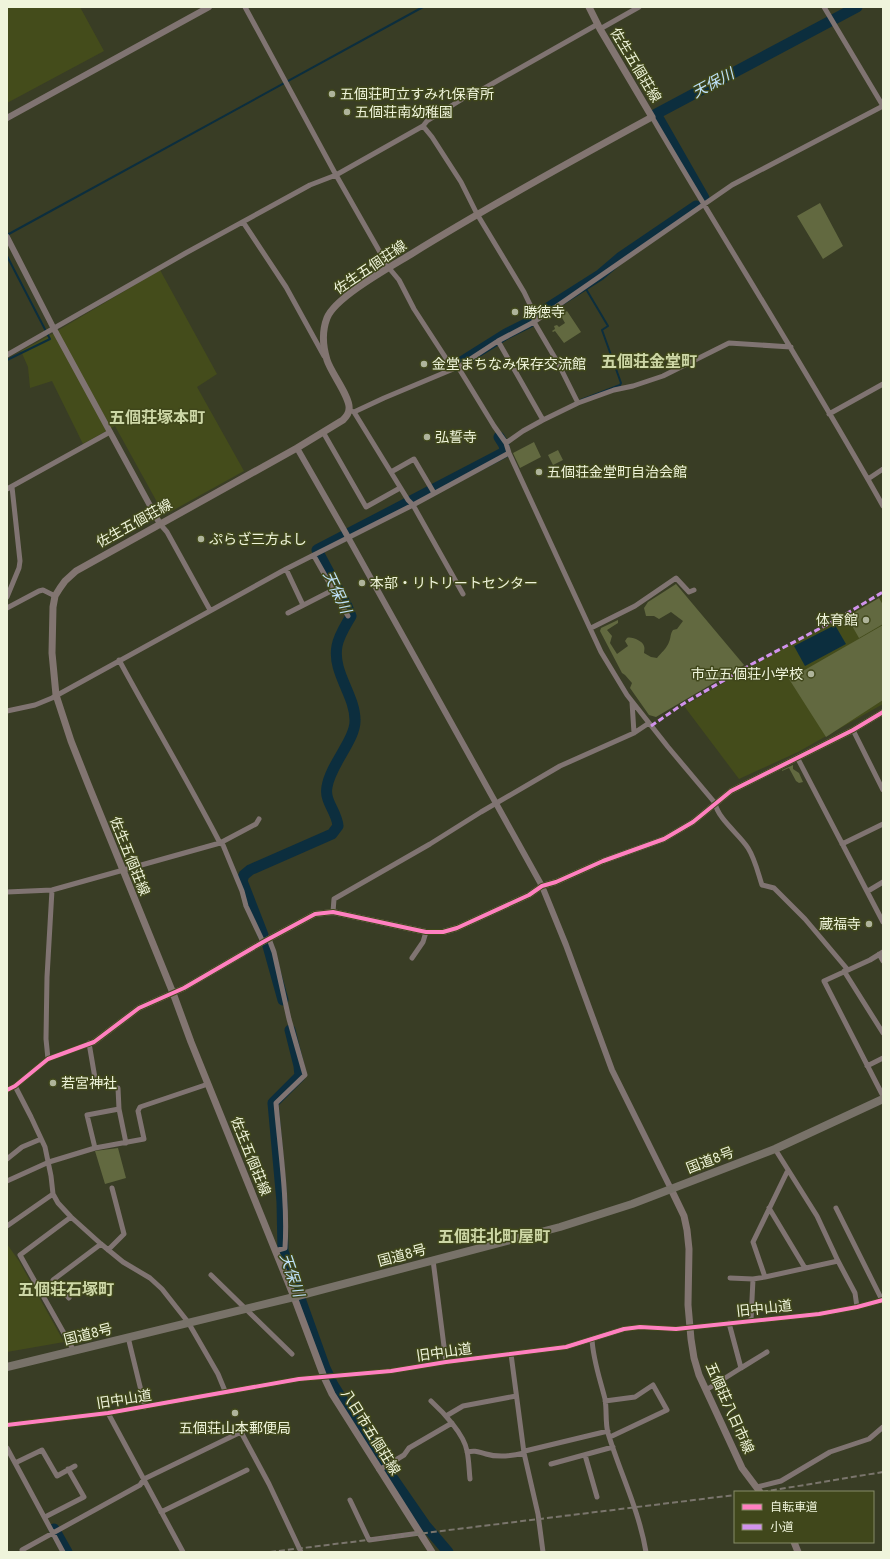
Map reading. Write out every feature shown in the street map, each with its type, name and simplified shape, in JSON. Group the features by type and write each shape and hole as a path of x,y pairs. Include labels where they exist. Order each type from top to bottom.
{"highway":[{"name":"国道8号","path":"7,1368 294,1297 560,1227 632,1204 775,1149 883,1100"}],"main road":[{"name":"佐生五個荘線","path":"294,1297 280,1249 208,1084 173,993 71,741 56,695 52,653 52,607 56,596 65,581 76,571 297,448 343,420 352,411 348,400 328,362 324,349 324,333 327,318 342,299 477,214 652,117 589,7"},
{"name":"五個荘八日市線","path":"671,1189 684,1216 687,1230 689,1249 688,1305 694,1358 706,1390 742,1468 758,1489"},
{"name":"八日市五個荘線","path":"294,1297 324,1377 332,1394 432,1552"}],"street":[{"path":"7,118 209,7"},
{"path":"245,7 336,175 389,268 399,280 414,309 506,443 509,453 601,652 632,700 649,723 715,804 716,810 740,836 749,849 762,885 774,888 805,919 846,970 883,1033"},
{"path":"7,355 310,185 336,175 423,126 427,121 472,94 599,26 640,7"},
{"path":"463,594 410,503 352,411 455,368 535,318 732,185 883,106 824,7"},
{"path":"652,117 791,347 883,506"},
{"path":"423,126 432,137 461,182 477,214 521,286 535,318 578,402"},
{"path":"243,222 286,287 328,362"},
{"path":"7,238 49,332 110,432 160,524 167,532 210,610"},
{"path":"498,341 542,419"},
{"path":"506,443 542,419 578,402 663,376 716,348 729,343 791,347"},
{"path":"829,414 883,384"},
{"path":"7,598 20,562 9,488 110,432"},
{"path":"323,432 366,507 400,488"},
{"path":"297,448 542,886 566,945 612,1070 671,1189"},
{"path":"7,711 35,705 56,695 210,610 317,554 347,535 509,453"},
{"path":"391,472 414,459 433,491"},
{"path":"868,479 883,469"},
{"path":"317,554 333,590 348,616"},
{"path":"286,569 303,606"},
{"path":"591,628 635,606 676,578 689,592 694,590"},
{"path":"7,608 39,590 43,590 56,596"},
{"path":"288,613 333,590"},
{"path":"119,660 199,802 220,843 223,845 242,891 246,906 274,952 289,1019 305,1075 276,1104 286,1237 285,1248 280,1249"},
{"path":"632,700 634,733"},
{"path":"7,1090 15,1086 48,1059 91,1043 140,1008 184,988 315,914 333,912 426,932 443,932 457,928 529,895 542,886 556,882 603,861 664,839 688,826 731,791 743,784 798,759 853,730 883,712"},
{"path":"333,912 334,899 430,844 560,766 634,733 649,723"},
{"path":"853,730 883,790"},
{"path":"798,759 883,922"},
{"path":"7,892 52,890 220,843 256,824 259,819"},
{"path":"842,844 883,824"},
{"path":"868,891 883,882"},
{"path":"48,1059 46,1039 48,933 52,890"},
{"path":"412,958 423,942 426,932"},
{"path":"883,961 881,953 824,980 883,1096"},
{"path":"91,1043 96,1084"},
{"path":"867,1066 883,1058"},
{"path":"7,1181 48,1162 95,1148 144,1139 138,1111 140,1107 208,1084"},
{"path":"15,1086 41,1139 48,1162 52,1194 58,1203 71,1217 108,1250 123,1262 150,1278 162,1289 188,1322 218,1374 225,1391"},
{"path":"118,1088 119,1110 126,1143"},
{"path":"95,1148 87,1115 119,1110"},
{"path":"7,1159 22,1147 41,1139"},
{"path":"775,1149 817,1216 838,1261 855,1292 857,1307"},
{"path":"765,1277 753,1242 788,1170"},
{"path":"108,1250 124,1234 112,1188"},
{"path":"7,1226 52,1194"},
{"path":"769,1208 805,1268"},
{"path":"836,1208 882,1300"},
{"path":"71,1217 20,1255 74,1351"},
{"path":"68,1298 53,1280 101,1244"},
{"path":"433,1260 446,1362"},
{"path":"730,1278 753,1279 838,1261"},
{"path":"211,1275 292,1354"},
{"path":"751,1320 753,1279"},
{"name":"旧中山道","path":"7,1425 108,1413 299,1379 391,1371 446,1362 566,1347 632,1328 676,1329 819,1314 857,1307 882,1300"},
{"path":"729,1324 741,1368"},
{"path":"128,1338 145,1407"},
{"path":"592,1340 592,1352 605,1401 608,1431 643,1533 646,1552"},
{"path":"706,1390 767,1352"},
{"path":"511,1354 525,1452 538,1514 543,1552"},
{"path":"605,1401 636,1397 653,1385 667,1410 610,1437"},
{"path":"446,1416 463,1406 516,1396"},
{"path":"431,1400 458,1431 467,1452 470,1479"},
{"path":"108,1413 182,1552"},
{"path":"379,1470 404,1455 409,1448 452,1423"},
{"path":"758,1489 781,1481 830,1452 869,1438 883,1427"},
{"path":"467,1452 475,1450 486,1454 507,1457 608,1431"},
{"path":"22,1550 140,1485 144,1479 241,1432 269,1484 301,1552"},
{"path":"551,1464 613,1447"},
{"path":"7,1448 63,1552"},
{"path":"15,1463 42,1450 57,1476 75,1466"},
{"path":"585,1455 597,1497"},
{"path":"45,1517 84,1497 68,1469"},
{"path":"162,1512 247,1470"},
{"path":"350,1500 369,1540 420,1533"}],"shaded area":[{"path":"7,7 80,7 104,51 7,103"},
{"path":"820,203 843,246 823,259 797,216"},
{"path":"160,270 217,374 197,387 244,471 170,512 162,511 115,426 83,444 52,381 30,388 28,367 21,351"},
{"path":"567,311 581,332 564,343 555,331 552,331 555,329 554,326 557,325 559,327 565,323 561,316"},
{"path":"534,442 541,457 520,468 513,453"},
{"path":"558,450 563,460 553,465 548,455"},
{"path":"676,584 744,665 656,717 649,715 630,688 632,683 622,673 600,631 601,628 618,620 618,623 607,630 612,636 610,643 617,654 628,646 625,641 627,638 631,638 637,639 643,644 644,653 651,657 657,658 668,644 673,630 677,629 683,621 671,612 659,619 654,616 646,616 644,608 648,602"},
{"name":"市立五個荘小学校","path":"883,596 883,704 798,752 739,779 684,706 790,644"},
{"name":"体育館","path":"879,598 883,605 883,624 859,638 847,617"},
{"path":"883,625 883,700 826,737 789,679"},
{"path":"793,765 793,769 799,773 803,782 799,783 796,781 789,768 782,771"},
{"path":"118,1148 126,1178 105,1184 95,1151"},
{"path":"7,1244 19,1261 64,1342 7,1352"}],"water":[{"path":"835,625 846,644 805,666 794,646"}],"waterway":[{"path":"7,235 423,7"},
{"name":"天保川","path":"704,198 656,114 857,7"},
{"name":"天保川","path":"455,366 506,334 530,322 537,315 600,275 621,257 696,206"},
{"path":"7,256 50,339 7,360"},
{"path":"581,400 620,385 621,383 602,330 608,326 586,289"},
{"name":"天保川","path":"263,935 242,881 244,875 250,870 332,834 338,826 327,797 327,787 333,770 351,735 355,720 354,711 340,674 336,656 339,638 351,616 317,550 505,452 504,445 499,437"},
{"name":"天保川","path":"268,946 283,1000"},
{"name":"天保川","path":"290,1030 300,1076 273,1103 282,1202 283,1251 325,1368 333,1385 380,1460 425,1525 448,1552"},
{"path":"54,1529 67,1552"}],"railway":[{"path":"768,1491 883,1472"},
{"path":"270,1552 734,1495"}],"marked path":[{"path":"651,726 683,704 752,664 834,621 883,592"}],"cycle path":[{"path":"7,1090 15,1086 48,1059 94,1042 139,1008 184,988 315,914 333,912 426,932 443,932 457,928 529,895 542,886 556,882 603,861 664,839 693,822 731,791 853,730 883,712"},
{"path":"7,1425 108,1413 299,1379 391,1371 446,1362 566,1347 624,1329 640,1327 676,1329 819,1314 857,1307 883,1300"}],"place":[{"name":"五個荘町立すみれ保育所","path":"332,94"},
{"name":"五個荘南幼稚園","path":"347,112"},
{"name":"勝徳寺","path":"515,312"},
{"name":"金堂まちなみ保存交流館","path":"424,364"},
{"name":"弘誓寺","path":"427,437"},
{"name":"五個荘金堂町自治会館","path":"539,472"},
{"name":"ぷらざ三方よし","path":"201,539"},
{"name":"本部・リトリートセンター","path":"362,583"},
{"name":"体育館","path":"866,620"},
{"name":"市立五個荘小学校","path":"811,674"},
{"name":"蔵福寺","path":"869,924"},
{"name":"若宮神社","path":"53,1083"},
{"name":"五個荘山本郵便局","path":"235,1413"}],"district":[{"name":"五個荘金堂町","path":"649,361"},
{"name":"五個荘塚本町","path":"157,417"},
{"name":"五個荘北町屋町","path":"494,1236"},
{"name":"五個荘石塚町","path":"66,1289"}]}
